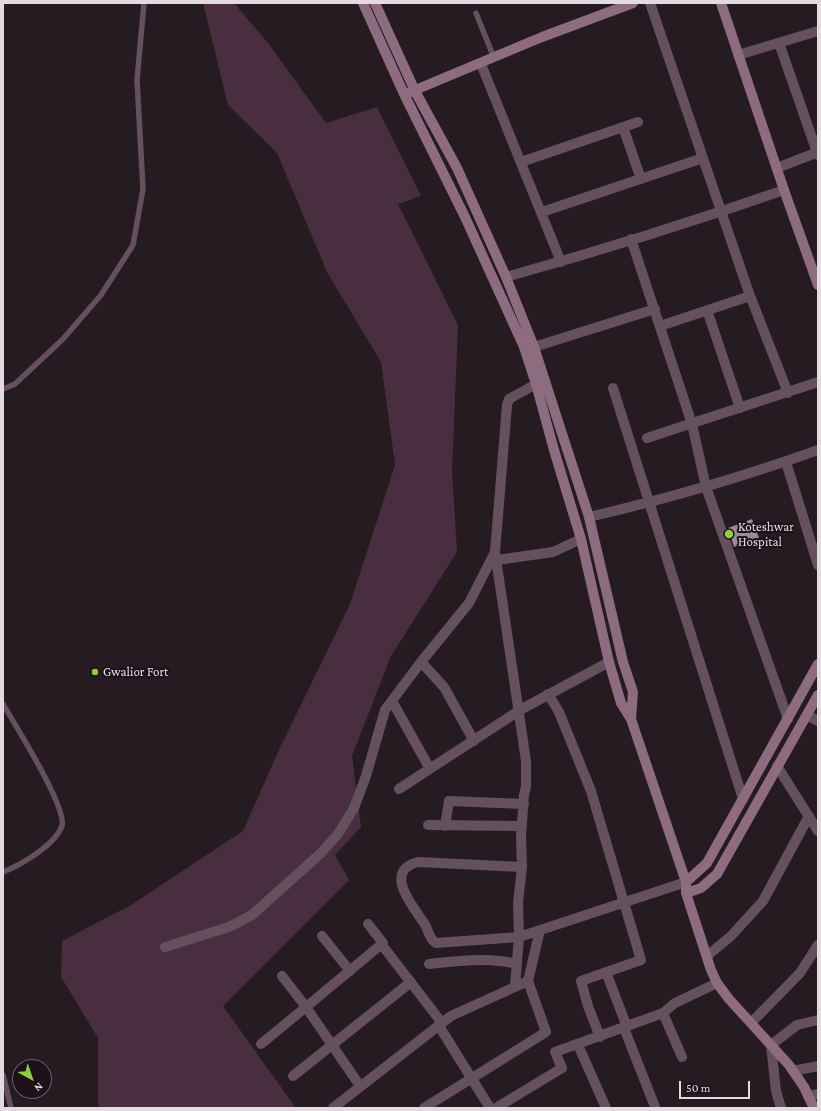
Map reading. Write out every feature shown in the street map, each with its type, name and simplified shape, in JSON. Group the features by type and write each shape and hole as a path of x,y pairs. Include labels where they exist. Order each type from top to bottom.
{"street":[{"path":"363,3 404,94 465,217 524,347 581,539 608,662 621,703 631,719 686,882 686,893 717,983 813,1095 814,1108"},
{"path":"375,3 415,91 457,168 506,277 534,347 589,517 623,662 633,692 631,719"},
{"path":"404,94 481,64 542,37 633,3"},
{"path":"650,3 750,296 788,392"},
{"path":"721,3 784,190 818,285"},
{"path":"738,55 818,31"},
{"path":"777,168 818,153 779,43"},
{"path":"481,64 561,262"},
{"path":"521,162 638,122"},
{"path":"623,127 641,179"},
{"path":"542,212 702,158"},
{"path":"506,277 561,262 721,212 784,190"},
{"path":"632,239 692,424 706,487 788,719"},
{"path":"660,326 750,296"},
{"path":"534,347 655,309"},
{"path":"707,310 740,408"},
{"path":"647,438 818,382"},
{"path":"515,986 519,937 518,903 522,867 522,826 526,787 526,761 520,710 496,556 507,405 509,399 536,384"},
{"path":"613,388 743,799"},
{"path":"589,517 649,503 706,487 786,462 818,450"},
{"path":"786,462 818,565"},
{"path":"496,556 553,552 581,539"},
{"path":"165,947 229,927 252,915 280,892 321,853 338,834 354,808 366,776 385,710 421,662 469,603 496,556"},
{"path":"421,662 444,687 474,740"},
{"path":"399,789 520,710 608,662"},
{"path":"522,867 418,862 410,864 402,871 400,879 413,908 425,924 431,940 436,943 519,937 624,904 686,882 707,863 818,664"},
{"path":"548,694 559,712 591,791 640,960 581,980 588,1006 600,1037"},
{"path":"686,893 700,888 717,874 818,695"},
{"path":"392,701 430,769"},
{"path":"807,715 818,721"},
{"path":"777,766 818,831"},
{"path":"445,826 449,801 524,804"},
{"path":"707,956 731,936 763,901 809,816"},
{"path":"428,826 522,826"},
{"path":"368,924 440,1024 490,1108"},
{"path":"424,1108 546,1032 528,981 540,930"},
{"path":"322,936 350,971"},
{"path":"261,1044 382,945"},
{"path":"751,1023 800,973 818,945"},
{"path":"429,964 479,958 497,959 517,964"},
{"path":"606,972 625,1028 655,1107"},
{"path":"282,976 306,1007 360,1086"},
{"path":"332,1108 451,1016 528,981"},
{"path":"293,1076 331,1045 343,1038 411,982"},
{"path":"496,1108 562,1068 555,1052 578,1045 663,1013 675,1003 717,983"},
{"path":"663,1013 682,1057"},
{"path":"771,1045 797,1025 818,1020"},
{"path":"578,1045 602,1107"},
{"path":"771,1045 776,1092 781,1108"},
{"path":"793,1071 818,1066"}],"lane":[{"path":"3,389 15,384 63,339 101,295 133,245 143,189 137,80 144,3"},
{"path":"476,13 494,58"},
{"path":"3,704 52,791 63,817 62,827 54,838 19,866 3,872"},
{"path":"3,1075 11,1108"}],"shaded area":[{"path":"203,3 234,3 268,43 326,123 377,107 421,196 398,204 458,325 452,470 457,552 391,656 352,756 361,827 335,855 349,880 223,1006 296,1108 100,1108 98,1102 98,1038 61,977 62,941 131,905 243,831 278,752 350,604 395,465 381,362 327,272 277,153 228,105"}],"building":[{"path":"752,519 759,538 734,547 728,528"}],"place":[{"name":"Koteshwar Hospital","path":"729,534"},
{"name":"Gwalior Fort","path":"95,672"}]}
